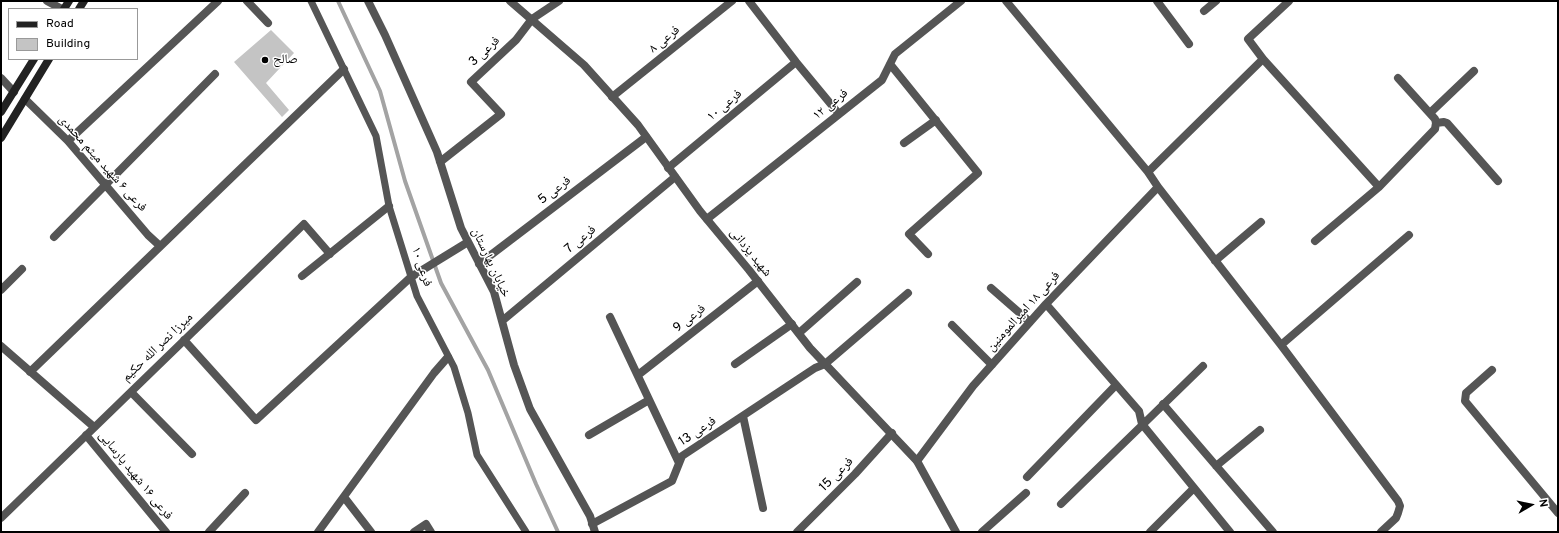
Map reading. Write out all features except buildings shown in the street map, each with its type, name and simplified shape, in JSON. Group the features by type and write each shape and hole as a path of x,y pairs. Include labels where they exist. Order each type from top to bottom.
{"main road":[{"path":"1,112 33,60"},
{"path":"1,138 48,60"}],"street":[{"path":"47,1 61,8"},
{"path":"68,141 218,1"},
{"path":"247,1 268,23"},
{"name":"خیابان بهارستان","path":"368,1 402,72 440,162 461,228 494,292 514,365 530,409 590,516 594,528"},
{"name":"شهید یزدانی","path":"510,1 584,65 646,137 707,220 825,364 917,460 956,532"},
{"path":"532,19 559,1"},
{"name":"فرعی ۸","path":"612,97 732,1"},
{"path":"750,1 796,62 839,114"},
{"name":"فرعی ۱۲","path":"707,220 882,80 895,54 961,1"},
{"path":"1006,1 1148,172 1158,187 1281,345 1398,501 1400,506 1396,518 1381,532"},
{"path":"1157,1 1189,44"},
{"path":"1204,11 1216,1"},
{"path":"1289,1 1248,39 1264,59 1379,186"},
{"name":"فرعی 3","path":"440,162 500,114 471,82 516,40 532,19"},
{"path":"1148,172 1264,59"},
{"name":"فرعی ۱۰","path":"668,168 796,62"},
{"path":"890,64 978,173 909,234 928,254"},
{"path":"30,372 344,69"},
{"path":"1430,113 1474,70"},
{"path":"54,237 215,74"},
{"name":"فرعی ۶ شهید میثم محمدی","path":"1,78 14,92 25,99 68,141 148,235 160,246"},
{"path":"1315,241 1379,186 1435,129 1436,123 1430,113 1398,78"},
{"path":"904,143 936,120"},
{"path":"1436,123 1446,123 1498,181"},
{"name":"فرعی 5","path":"479,264 646,137"},
{"name":"فرعی 7","path":"502,321 675,177"},
{"name":"فرعی ۱۸ امیرالمومنین","path":"917,460 973,386 1046,304 1158,187"},
{"path":"302,276 389,206"},
{"path":"1215,261 1261,222"},
{"name":"میرزا نصر الله حکیم","path":"1,518 304,224 330,254"},
{"path":"1281,345 1409,235"},
{"path":"184,340 256,420 414,276 468,242"},
{"path":"1,290 22,269"},
{"name":"فرعی 9","path":"638,375 758,281"},
{"path":"799,333 857,282"},
{"path":"992,288 1030,322"},
{"name":"فرعی 13","path":"594,528 672,481 682,456 815,368 825,364 908,293"},
{"path":"1046,304 1139,411 1142,424 1229,532"},
{"path":"610,317 679,463"},
{"path":"735,364 792,324"},
{"path":"952,324 992,365"},
{"path":"1,346 94,428"},
{"path":"318,532 434,372 448,357"},
{"path":"1061,504 1203,366"},
{"path":"1492,370 1466,393 1465,401 1558,513"},
{"path":"1028,477 1116,385"},
{"path":"131,392 192,454"},
{"path":"589,435 649,400"},
{"path":"1163,404 1273,532"},
{"path":"743,416 763,508"},
{"path":"1216,466 1260,430"},
{"name":"فرعی 15","path":"797,532 855,474 892,434"},
{"name":"فرعی ۱۶ شهید پارسایی","path":"86,435 166,532"},
{"path":"1150,532 1194,488"},
{"path":"982,532 1026,492"},
{"path":"209,532 245,493"},
{"path":"344,497 371,532"},
{"path":"414,532 426,524 431,532"}],"lane":[{"name":"فرعی ۱۰","path":"311,1 376,136 389,206 414,276 417,296 454,368 468,413 477,455 526,532"}],"waterway":[{"path":"338,1 380,91 405,181 441,283 488,370 558,532"}],"place":[{"name":"صالح","path":"265,60"}]}
